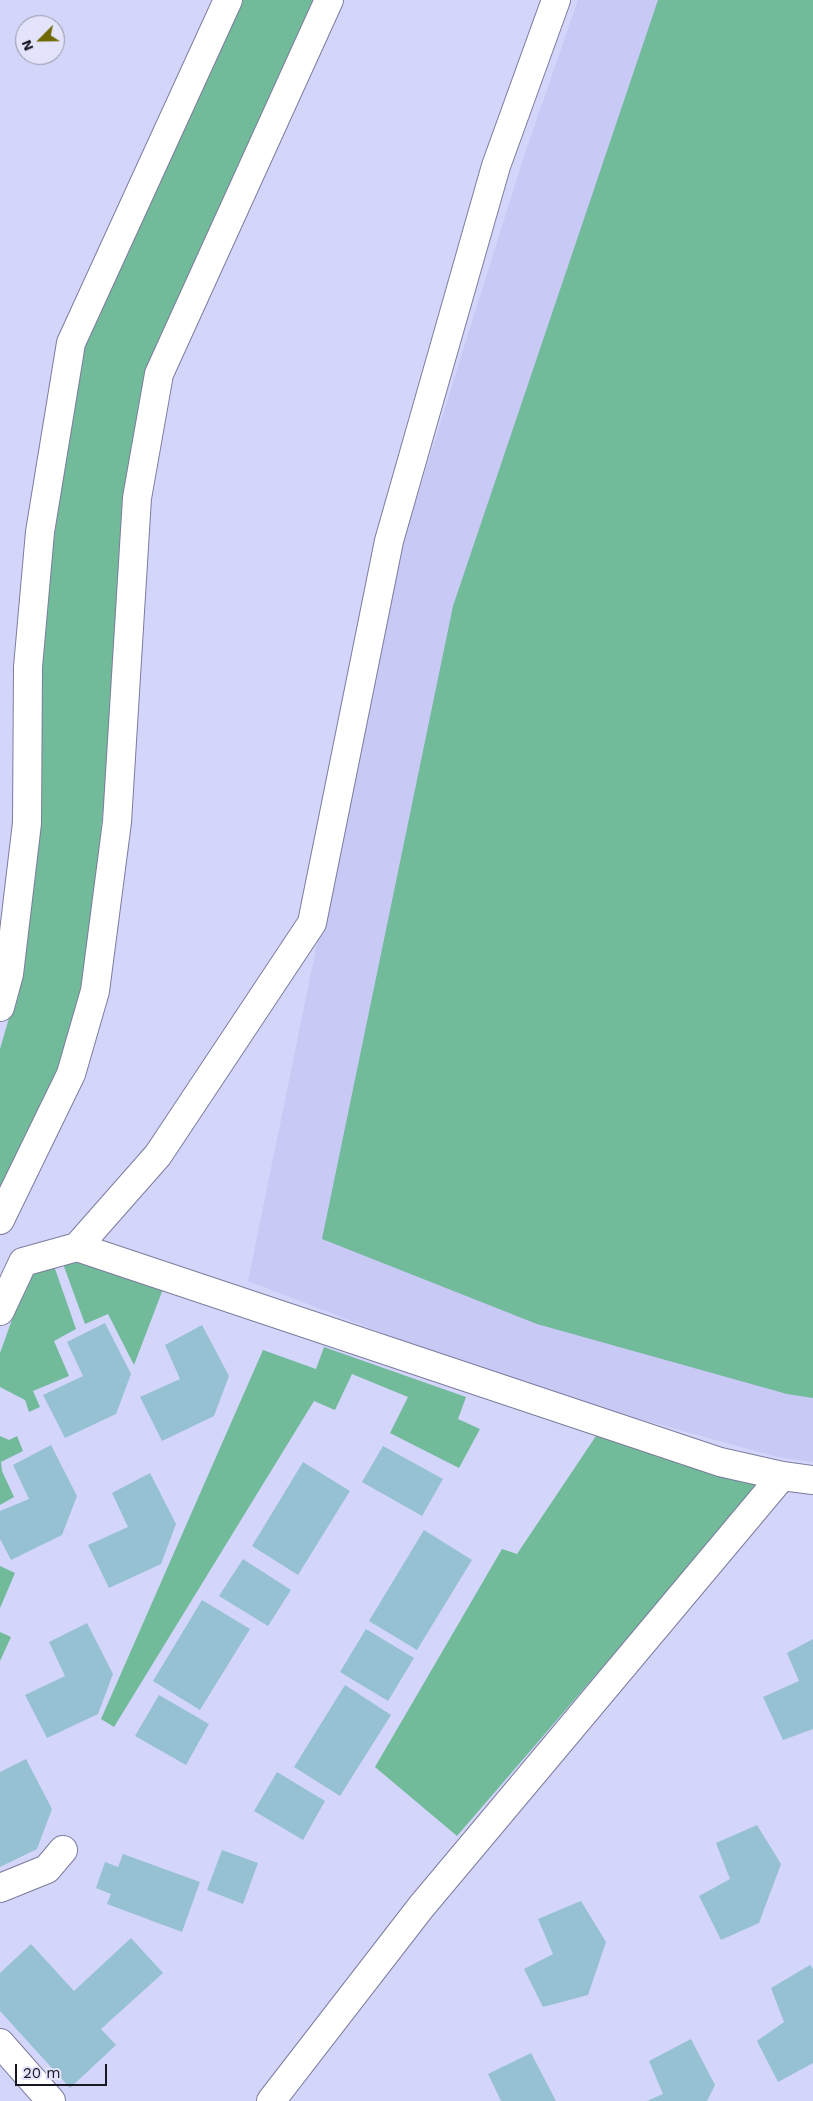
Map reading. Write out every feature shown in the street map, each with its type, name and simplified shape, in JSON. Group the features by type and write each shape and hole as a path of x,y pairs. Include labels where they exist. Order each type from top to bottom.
{"street":[{"path":"0,1007 9,974 27,823 28,667 40,532 70,343 228,0"},
{"path":"0,1220 71,1074 95,991 117,822 137,498 159,374 329,0"},
{"path":"0,1311 23,1262 77,1247 158,1155 312,924 389,541 496,166 556,0"},
{"path":"77,1247 720,1462 782,1476 813,1480"},
{"path":"271,2101 421,1907 782,1476"},
{"path":"0,1888 47,1869 63,1850"},
{"path":"0,2044 51,2101"}],"shaded area":[{"path":"578,0 813,0 813,1462 777,1457 517,1385 248,1281 392,577 523,159"}],"green space":[{"path":"241,0 313,0 150,365 84,992 57,1074 0,1190 0,1049 24,966 39,835 42,621 82,347"},
{"path":"658,0 813,0 813,1398 787,1394 537,1324 322,1239 453,606"},
{"path":"63,1254 163,1289 134,1365 108,1314 85,1324 62,1261"},
{"path":"52,1260 76,1329 54,1341 69,1376 33,1391 40,1407 29,1412 25,1400 0,1387 0,1353 32,1264"},
{"path":"324,1347 466,1397 458,1419 480,1429 459,1468 390,1433 408,1397 352,1374 335,1410 314,1401 114,1727 101,1719 263,1350 316,1369"},
{"path":"600,1430 761,1483 457,1836 375,1767 502,1549 517,1554"},
{"path":"0,1436 9,1440 17,1436 23,1451 1,1462 2,1471 14,1497 0,1505"},
{"path":"0,1566 15,1573 0,1608"},
{"path":"0,1632 11,1637 0,1661"}],"building":[{"path":"105,1323 131,1374 116,1414 65,1438 43,1395 83,1376 67,1342"},
{"path":"202,1325 229,1376 214,1416 162,1441 140,1397 180,1379 165,1345"},
{"path":"51,1445 77,1496 62,1535 11,1560 0,1539 0,1511 29,1499 13,1465"},
{"path":"383,1446 443,1479 422,1516 362,1482"},
{"path":"303,1462 350,1491 298,1575 252,1546"},
{"path":"150,1473 176,1524 161,1564 109,1588 88,1545 128,1527 112,1493"},
{"path":"424,1530 472,1560 417,1650 369,1621"},
{"path":"243,1559 291,1590 268,1626 219,1596"},
{"path":"202,1600 250,1629 200,1710 153,1681"},
{"path":"87,1623 113,1674 98,1714 47,1738 25,1695 65,1676 49,1642"},
{"path":"366,1629 414,1658 388,1701 340,1672"},
{"path":"813,1639 813,1729 783,1740 763,1697 799,1681 787,1653"},
{"path":"345,1685 391,1715 340,1796 294,1767"},
{"path":"159,1695 209,1724 186,1765 135,1736"},
{"path":"26,1759 52,1809 37,1849 0,1867 0,1772"},
{"path":"277,1772 325,1801 303,1840 254,1811"},
{"path":"757,1825 781,1864 759,1923 721,1940 699,1896 730,1879 716,1843"},
{"path":"222,1850 258,1863 243,1904 207,1890"},
{"path":"123,1854 200,1882 182,1932 107,1904 111,1894 96,1888 105,1862 118,1867"},
{"path":"581,1901 606,1942 588,1995 543,2007 524,1969 553,1954 538,1919"},
{"path":"131,1938 163,1973 101,2029 116,2045 70,2088 0,2011 0,1973 31,1944 74,1991"},
{"path":"810,1965 813,1969 813,2063 778,2082 757,2041 784,2022 771,1988"},
{"path":"691,2039 715,2085 707,2101 647,2101 663,2094 649,2061"},
{"path":"531,2053 556,2101 501,2101 488,2074"}]}
